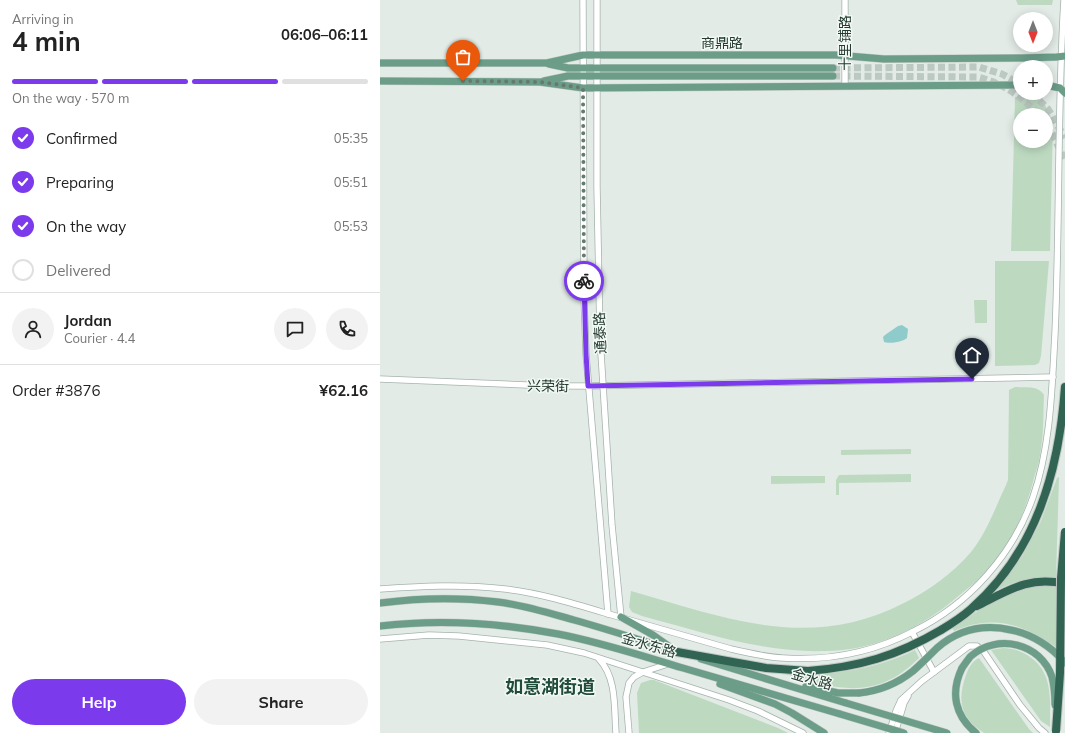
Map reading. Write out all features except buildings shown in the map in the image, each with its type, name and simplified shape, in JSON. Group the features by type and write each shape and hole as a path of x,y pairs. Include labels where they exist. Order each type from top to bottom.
{"highway":[{"path":"971,609 993,587 1015,559 1038,514 1056,459 1065,387"},
{"path":"1056,732 1060,673 1060,578 1065,532"},
{"path":"677,652 766,668 808,671 855,665 888,656 912,646 941,630 971,609 1018,585 1040,581 1051,581 1065,584"}],"main road":[{"name":"商鼎路","path":"380,64 547,63 583,55 845,56 884,59 1063,56"},
{"path":"547,63 568,68 833,68"},
{"path":"540,82 568,76 833,76"},
{"path":"380,81 540,82 583,88 1013,85"},
{"name":"金水东路","path":"380,603 431,599 468,600 515,605 635,638 770,680"},
{"path":"622,618 653,635 677,652"},
{"name":"金水东路","path":"380,626 416,623 489,625 539,631 589,641 904,733"},
{"path":"770,680 838,693 860,693 873,691 895,683 912,671 946,642 968,630 982,627 994,627 1022,632 1048,647 1065,663"},
{"path":"976,733 964,722 956,703 956,685 958,677 962,668 970,657 988,646 1008,643 1020,645 1029,650 1039,657 1047,667 1052,677 1055,700 1056,732"},
{"path":"668,664 775,704 798,716 824,733"},
{"name":"金水路","path":"770,680 947,733"}],"street":[{"name":"通泰路","path":"583,0 584,298 588,386 608,614"},
{"name":"通泰路","path":"597,0 598,288 612,525 622,618"},
{"name":"十里铺路","path":"845,0 845,86"},
{"path":"380,589 462,586 500,588 531,593 731,649 782,658 828,657 850,654 882,645 936,620 968,595 1001,558 1014,537 1033,499 1039,478 1052,398 1058,242 1064,0"},
{"name":"兴荣街","path":"380,379 544,386 603,386 1053,377"},
{"path":"912,632 934,672"},
{"path":"380,639 429,635 481,638 547,645 598,657 729,700 758,711 803,733"},
{"path":"889,733 901,700 934,672 969,646 977,646 984,652 1020,705 1045,733"},
{"path":"598,657 606,666 612,678 616,733"},
{"path":"629,733 626,698 629,683 634,677 643,672 668,664"},
{"path":"895,733 904,703 909,693"}],"green space":[{"path":"1016,0 1053,0 1052,5 1018,5"},
{"path":"1015,100 1039,100 1046,108 1015,108"},
{"path":"1014,148 1052,148 1050,251 1011,251"},
{"path":"995,261 1049,261 1041,356 1039,363 1035,365 995,366"},
{"path":"974,300 987,300 987,323 975,323"},
{"path":"1015,387 1035,388 1044,395 1043,432 1040,458 1020,520 1006,546 989,569 950,603 922,622 892,638 876,643 842,650 802,651 755,645 710,635 642,616 632,612 629,607 631,591 734,620 768,626 801,628 835,626 869,618 913,598 940,581 964,560 976,545 990,520 1008,480 1009,390"},
{"path":"911,449 911,454 841,455 841,450"},
{"path":"911,474 911,482 839,483 839,495 836,495 836,480 839,475"},
{"path":"771,476 825,476 825,483 771,484"},
{"path":"1059,477 1056,579 1041,578 1027,580 997,589 1023,555 1041,521 1057,478"},
{"path":"1040,585 1056,586 1056,647 1032,632 1007,624 981,623 954,631 952,628 982,608 1013,591"},
{"path":"1003,648 1018,651 1032,658 1038,663 1046,676 1049,689 1050,727 1041,721 991,650"},
{"path":"915,650 919,658 903,672 887,681 872,686 856,688 839,687 804,680 785,674 819,674 852,670 883,663"},
{"path":"979,658 1033,733 984,733 965,715 961,700 963,684 972,663"},
{"path":"654,680 788,733 639,733 637,693 641,683"}],"water":[{"path":"902,325 908,329 907,338 902,341 889,343 884,342 883,337 885,335"}],"tunnel":[{"path":"833,68 979,67 1002,74 1013,80"},
{"path":"833,76 977,77 995,83 1011,91 1031,108"},
{"path":"1039,100 1048,109 1065,138"},
{"path":"1053,135 1065,161"}],"way so far":[{"path":"463,81 540,82 583,88 584,281"}],"district":[{"name":"如意湖街道","path":"550,687"}],"route":[{"path":"584,281 588,386 972,379"}]}
